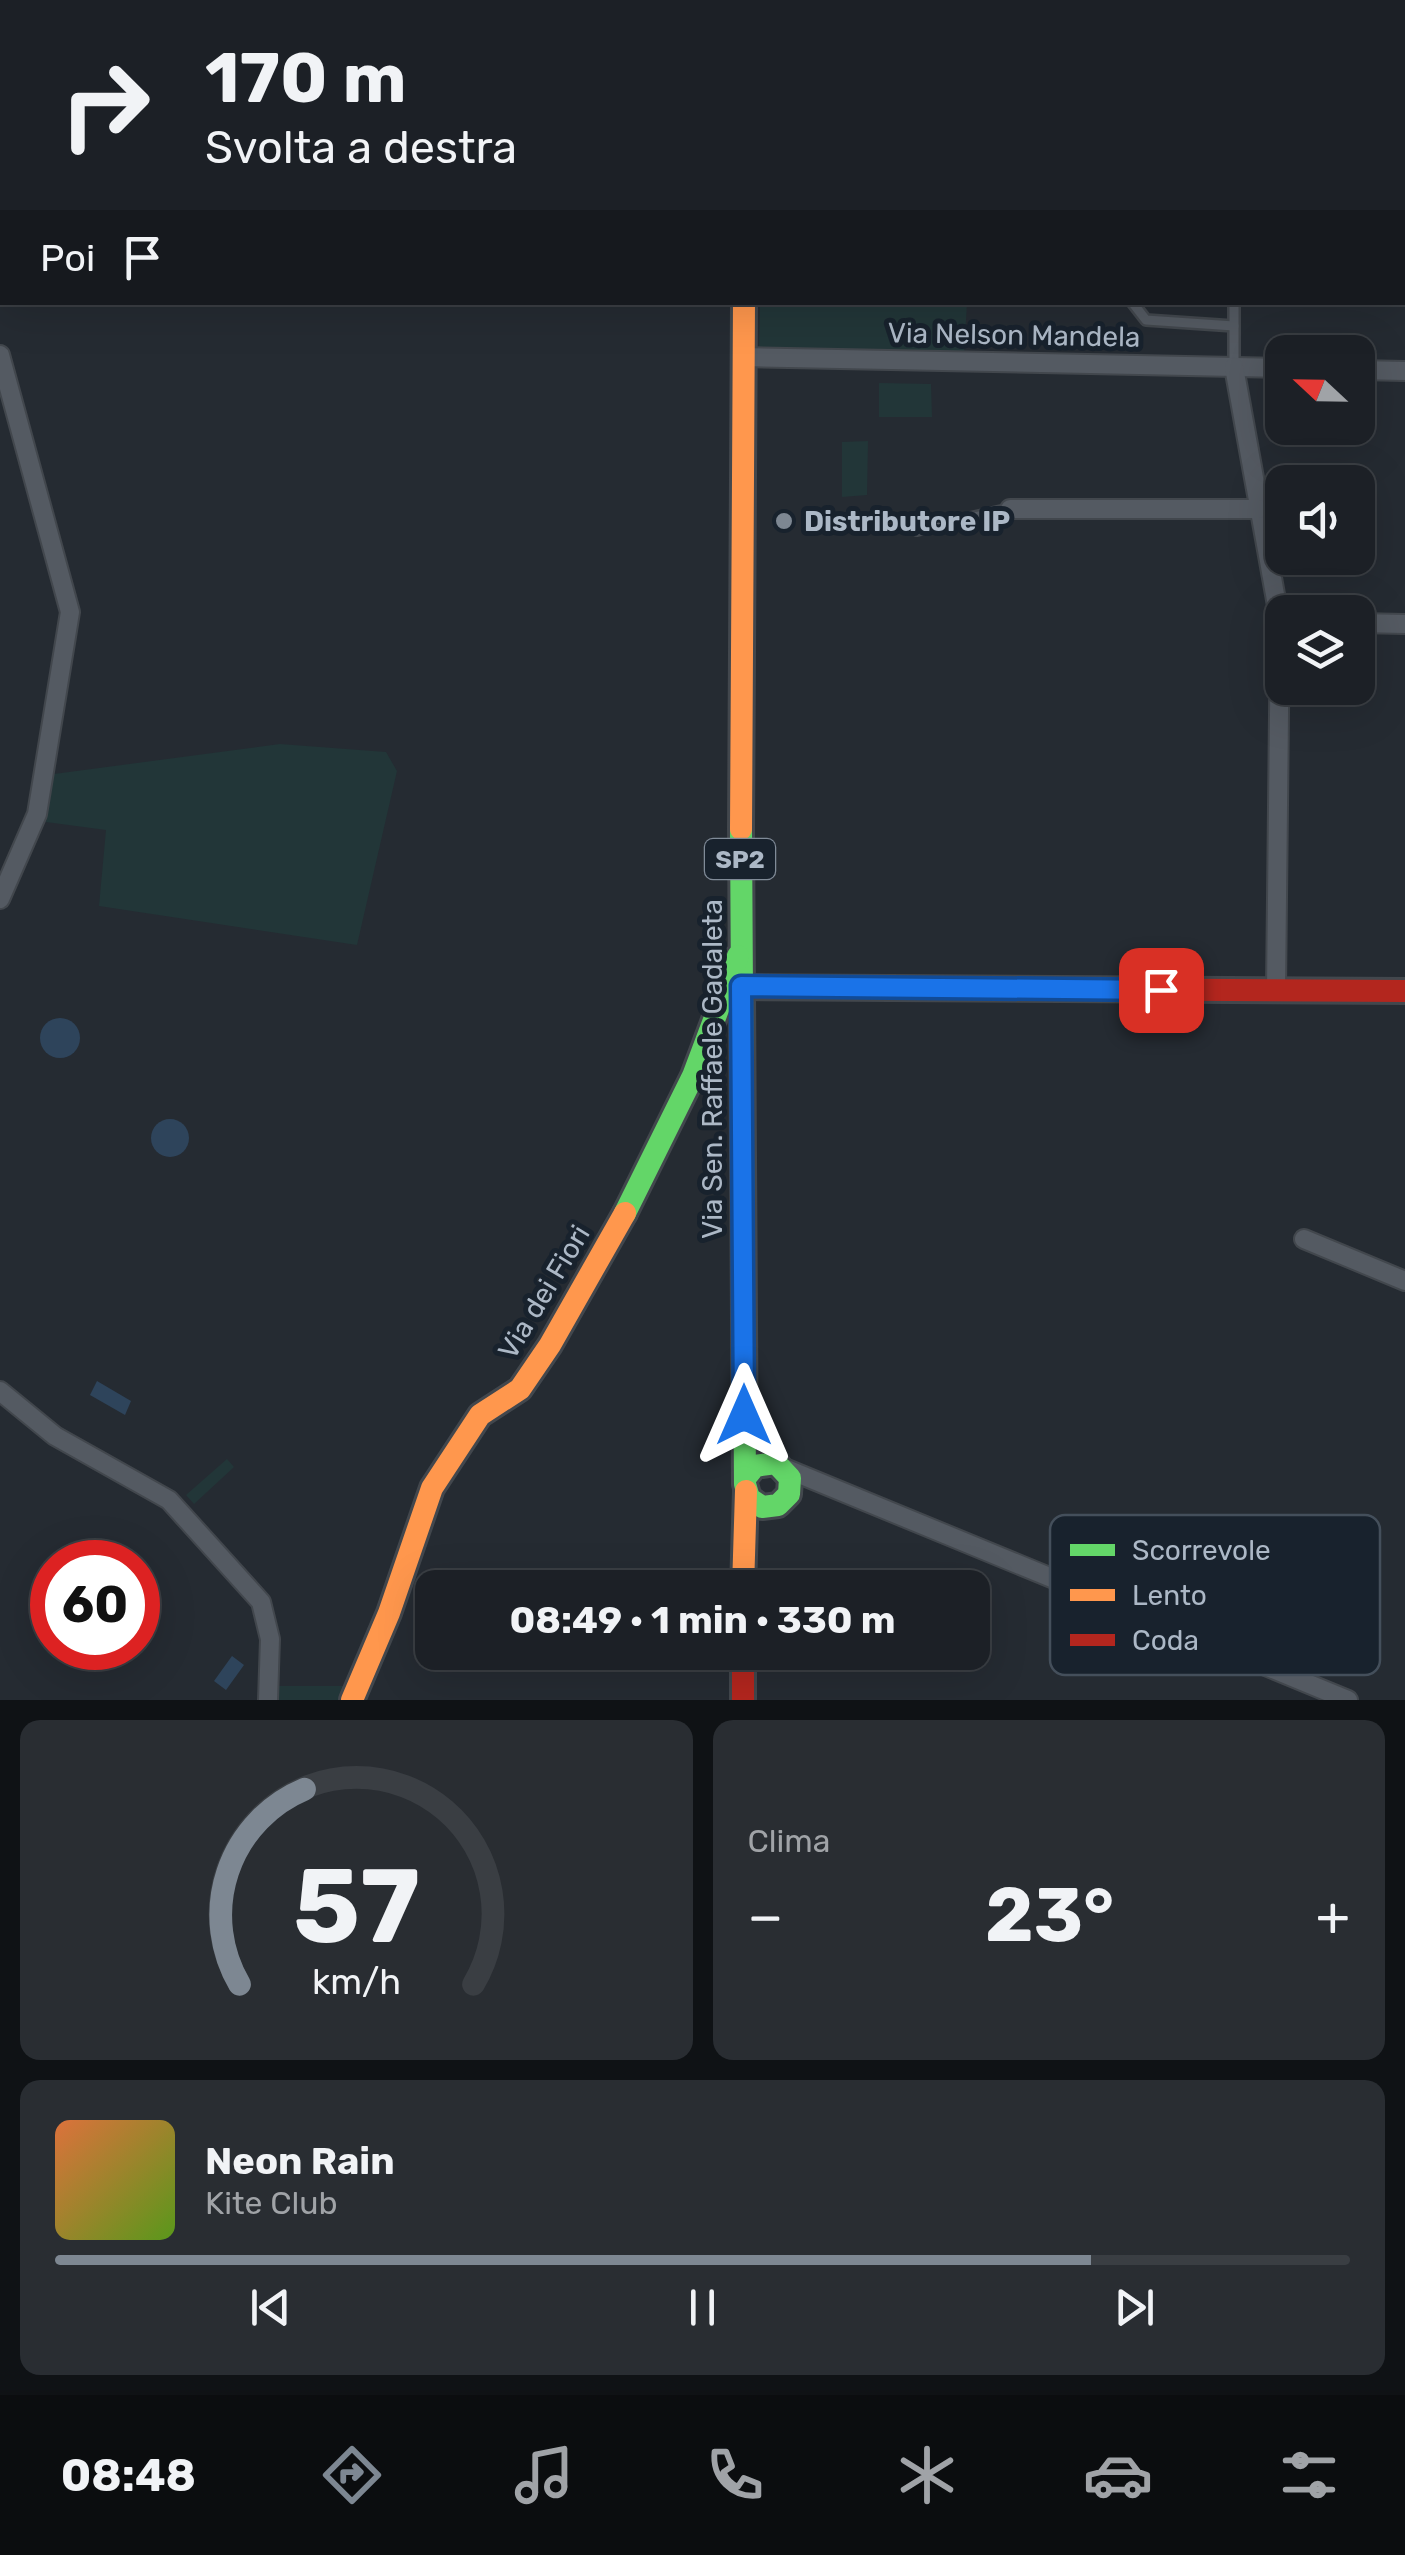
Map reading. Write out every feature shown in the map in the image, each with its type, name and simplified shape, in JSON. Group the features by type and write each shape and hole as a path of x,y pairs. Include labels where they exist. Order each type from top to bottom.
{"main road":[{"name":"Via Sen. Raffaele Gadaleta","path":"743,1570 746,1484 740,952 744,305"},
{"name":"Via dei Fiori","path":"352,1700 432,1488 480,1416 520,1389 608,1248 693,1076 740,952"},
{"path":"741,986 1405,991"},
{"name":"Via Sen. Raffaele Gadaleta","path":"744,1415 790,1486 744,1550"},
{"path":"775,1464 755,1466 746,1484 755,1504 777,1504"},
{"path":"743,1670 743,1700"}],"street":[{"path":"0,355 70,612 37,814 0,900"},
{"name":"Via Nelson Mandela","path":"744,357 1265,368"},
{"path":"1234,368 1276,595"},
{"path":"1375,370 1405,371"},
{"path":"1010,510 1259,509"},
{"path":"1375,624 1405,624"},
{"path":"1276,990 1280,705"},
{"path":"1304,1239 1405,1281"},
{"path":"0,1392 55,1436 169,1500 261,1602 270,1639 268,1700"},
{"path":"775,1464 1050,1577"},
{"path":"777,1504 834,1487"},
{"path":"1288,1675 1348,1700"}],"lane":[{"path":"1134,305 1146,320 1234,326"},
{"path":"1234,305 1234,368"},
{"path":"918,530 1010,510"}],"green space":[{"path":"760,305 967,305 964,354 759,347"},
{"path":"879,383 931,384 932,417 879,417"},
{"path":"868,441 867,495 842,497 842,442"},
{"path":"280,744 386,752 397,771 357,945 99,906 106,830 46,822 54,774"},
{"path":"227,1459 234,1467 194,1504 186,1495"},
{"path":"275,1686 345,1686 341,1700 274,1700"}],"water":[{"path":"60,1018 74,1024 80,1038 74,1052 60,1058 46,1052 40,1038 46,1024"},
{"path":"170,1119 183,1125 189,1138 183,1151 170,1157 157,1151 151,1138 157,1125"},
{"path":"97,1381 131,1401 125,1415 90,1395"},
{"path":"232,1656 244,1665 226,1690 214,1681"}],"traffic: fast":[{"path":"741,829 745,1484 749,1498 762,1507 778,1505 789,1494 790,1478 776,1463 755,1466 746,1477"},
{"path":"625,1213 693,1076 738,956"}],"traffic: slow":[{"path":"741,829 744,305"},
{"path":"352,1700 389,1613 432,1488 480,1415 520,1389 550,1345 625,1213"},
{"path":"744,1570 746,1491"}],"traffic: jam":[{"path":"741,987 1405,991"},
{"path":"743,1670 743,1700"}],"place":[{"name":"Distributore IP","path":"784,521"}],"route":[{"path":"744,1415 741,986 1161,990"}]}
